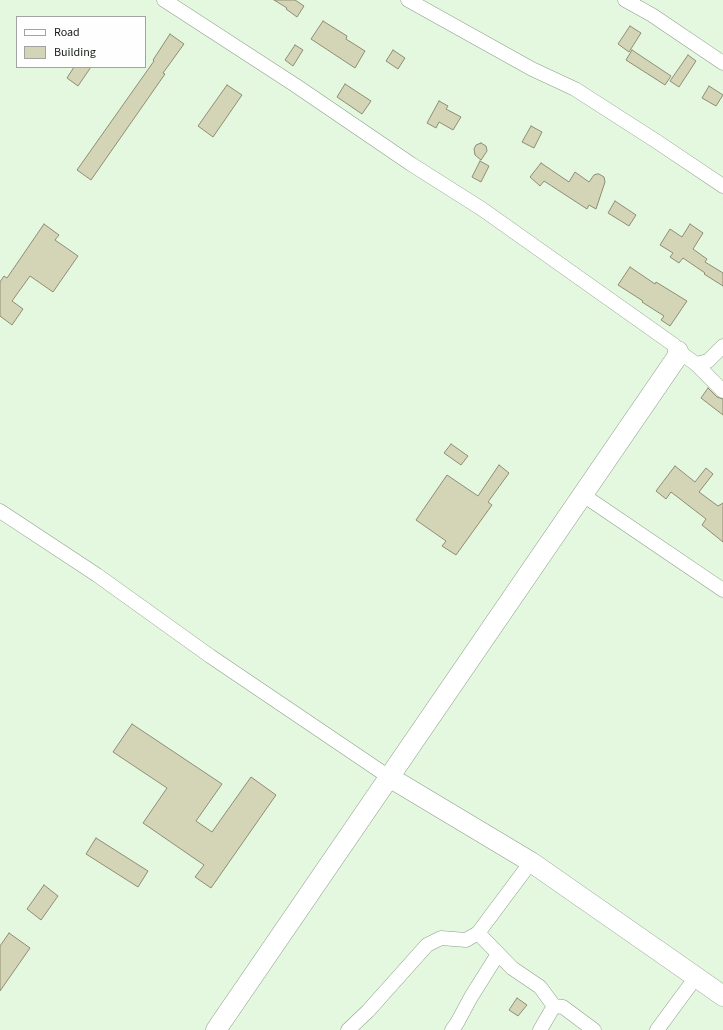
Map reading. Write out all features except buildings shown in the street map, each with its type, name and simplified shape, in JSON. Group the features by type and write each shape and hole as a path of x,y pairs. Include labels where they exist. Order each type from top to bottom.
{"street":[{"path":"164,0 295,84 411,164 482,209 674,345 678,352 696,364 723,391"},
{"path":"408,0 532,69 575,89 723,186"},
{"path":"625,0 652,15 723,63"},
{"path":"696,364 708,362 723,346"},
{"path":"216,1030 675,360 678,352"},
{"path":"583,495 723,590"},
{"path":"0,510 103,580 210,656 389,777 531,862 723,996"},
{"path":"348,1030 368,1011 427,945 441,938 466,940 478,933 531,862"},
{"path":"478,933 512,968 540,988 554,1006 564,1007 594,1030"},
{"path":"452,1030 498,954"},
{"path":"656,1030 696,978"},
{"path":"540,1030 554,1006"}]}
